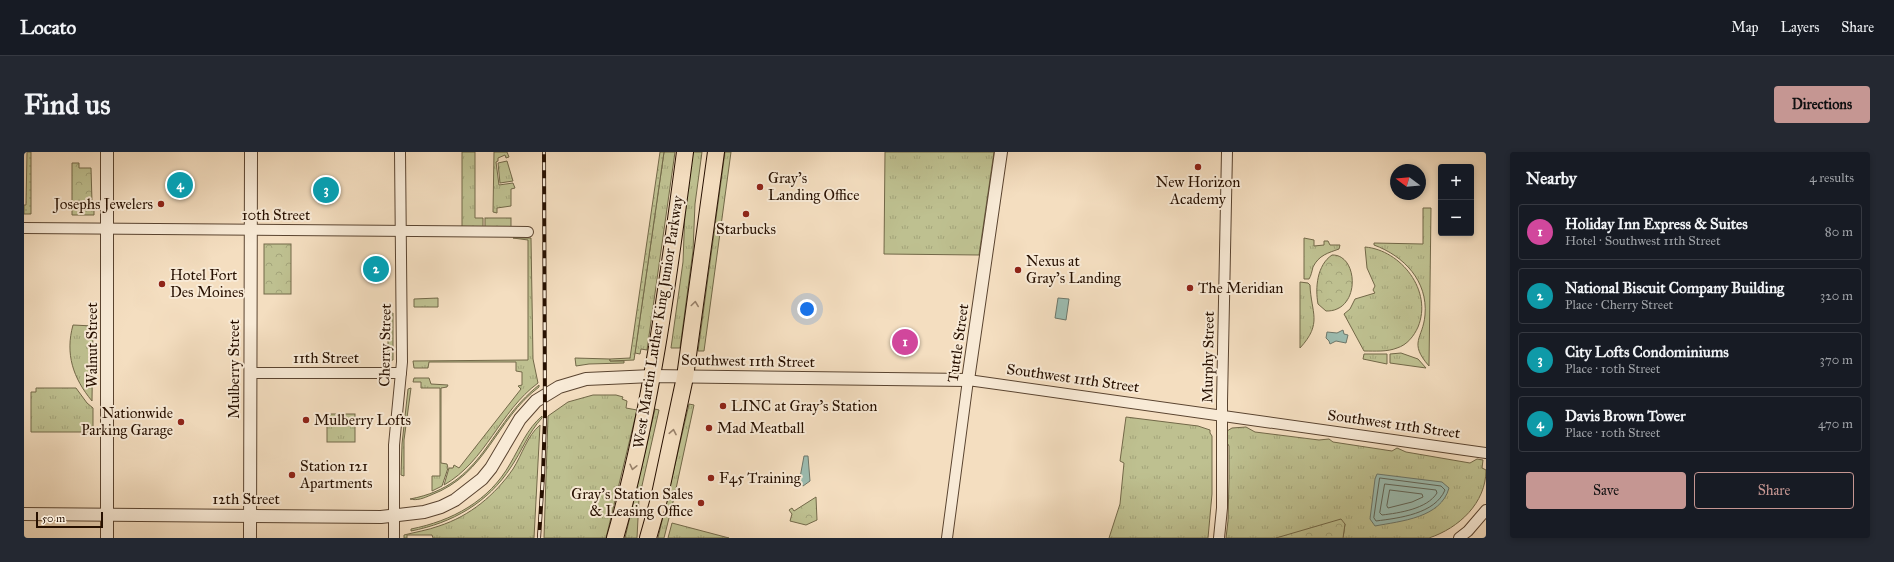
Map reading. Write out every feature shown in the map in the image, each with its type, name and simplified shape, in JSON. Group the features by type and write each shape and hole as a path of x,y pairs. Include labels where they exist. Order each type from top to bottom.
{"main road":[{"name":"West Martin Luther King Junior Parkway","path":"615,538 633,469 652,376 685,152"},
{"path":"706,152 700,199 706,227"},
{"name":"West Martin Luther King Junior Parkway","path":"648,538 685,377 716,152"}],"street":[{"name":"Walnut Street","path":"107,538 108,152"},
{"name":"Mulberry Street","path":"250,538 251,152"},
{"name":"Cherry Street","path":"394,538 394,446 401,373 400,152"},
{"name":"Tuttle Street","path":"947,538 1001,152"},
{"name":"Murphy Street","path":"1219,538 1222,508 1222,416 1227,152"},
{"name":"10th Street","path":"24,228 528,232"},
{"name":"11th Street","path":"250,373 401,373"},
{"name":"Southwest 11th Street","path":"652,376 968,380 1486,452"},
{"name":"12th Street","path":"24,514 394,516 424,512 441,507 468,491 491,468 516,426 529,409 544,395 559,387 586,379 652,376"},
{"path":"1459,538 1468,531 1486,510"}],"green space":[{"path":"27,152 31,152 31,214 24,214 24,205 26,205"},
{"path":"462,152 475,152 475,218 483,218 483,227 462,227"},
{"path":"494,152 507,152 509,157 506,158 505,155 498,158 498,161 496,162 499,185 513,183 515,188 511,189 511,206 497,208 497,213 493,212"},
{"path":"660,152 664,152 634,360 610,361 610,359 630,358"},
{"path":"664,152 675,152 647,350 641,349 640,354 635,353"},
{"path":"693,152 702,152 695,204 693,251 680,348 671,348 683,262 685,210"},
{"path":"725,152 731,152 704,351 698,351"},
{"path":"885,152 994,152 979,255 884,254"},
{"path":"507,161 513,181 500,183 498,163"},
{"path":"72,163 79,163 79,168 91,168 94,215 72,215"},
{"path":"1423,208 1431,208 1429,366 1419,351 1418,346 1418,340 1425,315 1423,291 1412,271 1404,263 1385,250 1374,245 1374,243 1423,244"},
{"path":"485,218 511,218 511,227 485,227"},
{"path":"513,238 531,238 533,359 538,383 513,407 471,463 459,475 444,485 449,468 453,468 454,465 459,468 521,389 518,386 522,385 522,372 516,371 516,362 429,362 428,368 414,368 413,361 528,360 528,240"},
{"path":"1304,238 1314,240 1314,246 1324,245 1324,241 1328,241 1330,245 1340,245 1339,249 1324,255 1315,263 1309,279 1304,279"},
{"path":"264,244 291,244 291,294 264,294"},
{"path":"1365,247 1378,250 1391,256 1402,264 1411,275 1417,287 1421,300 1422,313 1418,327 1412,337 1401,347 1381,351 1364,351 1344,314 1350,309 1355,299 1375,293 1373,290 1375,286 1367,268"},
{"path":"1332,255 1341,257 1347,263 1351,273 1352,283 1346,303 1337,309 1326,311 1318,304 1317,284 1323,265"},
{"path":"1300,282 1308,283 1310,285 1314,324 1307,339 1300,348"},
{"path":"438,298 438,307 414,307 414,299"},
{"path":"388,313 393,313 393,360 388,361"},
{"path":"73,325 93,326 92,401 80,384 72,365 70,346"},
{"path":"1401,353 1418,359 1426,368 1390,363 1390,354"},
{"path":"1364,354 1387,354 1387,364 1363,359"},
{"path":"575,358 610,359 610,361 624,361 624,363 576,366"},
{"path":"414,378 429,378 431,384 448,385 447,387 441,388 441,463 447,464 448,468 442,486 432,491 432,476 440,476 440,388 421,388 421,382 413,382"},
{"path":"539,385 539,387 524,400 511,415 490,446 465,474 450,486 431,495 413,500 410,499 435,492 454,481 470,468 507,418 522,401"},
{"path":"36,388 76,388 87,403 93,408 93,432 31,432 31,392 36,392"},
{"path":"411,388 404,440 404,476 401,475 402,444 408,389"},
{"path":"593,395 616,395 623,397 622,399 627,401 626,408 637,410 606,538 544,538 548,416 568,402"},
{"path":"689,404 694,405 674,498 664,538 658,538"},
{"path":"655,409 659,410 639,499 637,538 625,538"},
{"path":"327,414 355,414 355,442 327,442"},
{"path":"542,416 502,480 480,501 455,517 441,523 411,531 411,529 441,521 455,515 480,499 501,477 528,432"},
{"path":"1126,417 1198,426 1210,430 1212,436 1212,494 1208,538 1109,538 1120,504 1124,463 1120,461"},
{"path":"540,425 534,538 433,538 432,535 407,535 407,538 404,538 404,535 431,529 450,522 481,504 506,479 535,429"},
{"path":"1246,427 1255,432 1319,440 1329,439 1333,442 1392,451 1397,448 1406,452 1470,463 1477,459 1483,460 1482,468 1486,470 1485,482 1476,503 1469,513 1451,528 1429,538 1343,538 1345,524 1276,538 1226,538 1229,479 1229,446 1226,441 1227,431 1232,428"},
{"path":"816,497 817,520 806,525 790,521 792,514 789,510 792,508 794,511"},
{"path":"1341,519 1345,524 1343,538 1276,538"},
{"path":"672,523 729,538 668,538"}],"water":[{"path":"1058,298 1069,299 1066,320 1055,318"},
{"path":"1343,330 1344,334 1348,335 1346,343 1336,341 1330,344 1326,338 1327,332 1337,333"},
{"path":"804,456 808,456 810,481 803,486 799,483"},
{"path":"1377,474 1442,482 1449,488 1445,498 1438,506 1429,512 1408,520 1375,526 1370,519 1375,479"}],"railway":[{"path":"539,538 545,417 544,152"}],"place":[{"name":"New Horizon Academy","path":"1198,167"},
{"name":"Davis Brown Tower","path":"180,185"},
{"name":"Gray's Landing Office","path":"760,187"},
{"name":"City Lofts Condominiums","path":"326,190"},
{"name":"Josephs Jewelers","path":"161,204"},
{"name":"Starbucks","path":"746,214"},
{"name":"National Biscuit Company Building","path":"376,269"},
{"name":"Nexus at Gray's Landing","path":"1018,270"},
{"name":"Hotel Fort Des Moines","path":"162,284"},
{"name":"The Meridian","path":"1190,288"},
{"name":"Holiday Inn Express & Suites","path":"905,342"},
{"name":"LINC at Gray's Station","path":"723,406"},
{"name":"Mulberry Lofts","path":"306,420"},
{"name":"Nationwide Parking Garage","path":"181,422"},
{"name":"Mad Meatball","path":"709,428"},
{"name":"Station 121 Apartments","path":"292,475"},
{"name":"F45 Training","path":"711,478"},
{"name":"Gray's Station Sales & Leasing Office","path":"701,503"}]}
